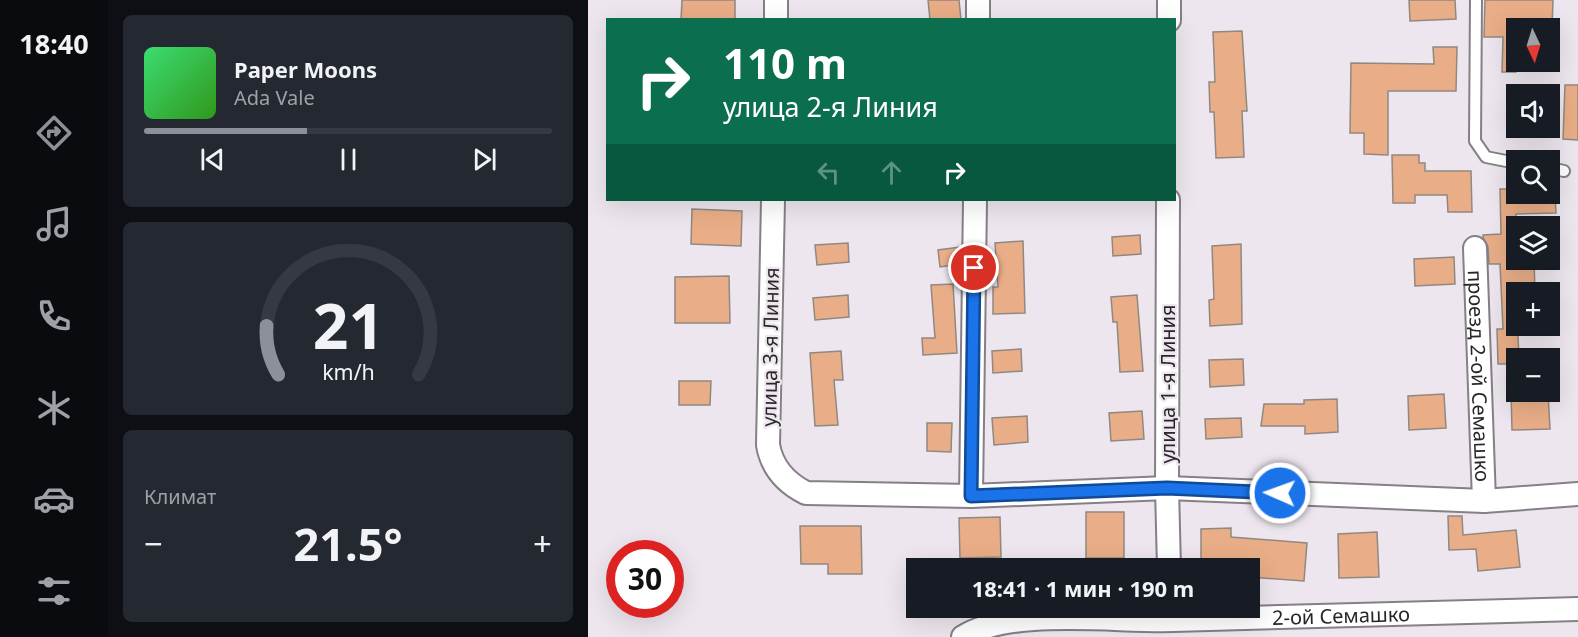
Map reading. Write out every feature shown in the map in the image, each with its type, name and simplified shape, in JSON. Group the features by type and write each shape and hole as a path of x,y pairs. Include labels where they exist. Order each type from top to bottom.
{"street":[{"path":"776,0 776,18"},
{"path":"978,0 978,18"},
{"path":"1169,0 1169,18"},
{"name":"улица 3-я Линия","path":"773,201 768,445 771,459 792,486"},
{"path":"971,496 975,201"},
{"name":"улица 1-я Линия","path":"1168,201 1169,558"},
{"name":"проезд 2-ой Семашко","path":"1475,248 1484,501"},
{"name":"проезд 2-ой Семашко","path":"792,486 806,493 971,496 1167,488 1484,501 1578,494"},
{"name":"2-ой Семашко","path":"1260,613 1578,609"},
{"name":"2-ой Семашко","path":"963,637 973,630 1019,620 1070,618"}],"lane":[{"path":"1476,0 1475,141 1486,157 1506,161"},
{"path":"1560,170 1564,171"}],"building":[{"path":"682,0 735,0 735,18 681,18"},
{"path":"928,0 959,0 961,18 930,18"},
{"path":"1409,0 1455,0 1456,19 1410,21"},
{"path":"1485,0 1553,0 1552,18 1506,18 1506,72 1502,72 1503,37 1484,37"},
{"path":"1242,31 1247,111 1242,111 1244,157 1216,158 1214,112 1210,112 1209,82 1215,82 1213,32"},
{"path":"1433,47 1457,47 1456,91 1388,91 1388,155 1364,154 1364,133 1350,133 1351,63 1434,64"},
{"path":"1565,85 1578,85 1578,140 1563,139"},
{"path":"1392,155 1419,155 1419,163 1425,163 1425,171 1471,171 1472,212 1448,212 1447,195 1415,195 1415,203 1393,203"},
{"path":"1500,189 1506,189 1506,204 1556,204 1556,213 1506,216 1506,270 1534,270 1535,282 1506,282 1506,336 1518,336 1519,348 1506,348 1506,364 1498,364 1497,329 1503,329 1500,264 1489,264 1488,247 1483,237 1483,235 1501,234"},
{"path":"692,209 742,211 741,246 691,244"},
{"path":"1140,235 1141,254 1113,256 1112,237"},
{"path":"1023,241 1025,313 993,314 993,287 998,287 995,243"},
{"path":"848,243 849,262 817,265 815,245"},
{"path":"1241,244 1242,324 1210,326 1209,300 1214,299 1212,246"},
{"path":"960,247 961,264 940,267 938,250"},
{"path":"1454,257 1455,284 1415,286 1414,259"},
{"path":"729,276 730,323 675,323 675,277"},
{"path":"953,284 957,353 923,355 922,338 935,338 931,285"},
{"path":"848,295 849,317 815,320 813,298"},
{"path":"1137,295 1143,371 1120,372 1117,322 1113,322 1111,297"},
{"path":"1021,349 1022,371 993,373 992,351"},
{"path":"841,351 843,380 834,380 838,425 815,426 810,353"},
{"path":"1243,359 1244,385 1210,387 1209,360"},
{"path":"679,381 711,381 710,405 679,405"},
{"path":"1444,394 1446,428 1409,430 1408,396"},
{"path":"1337,399 1338,432 1305,434 1305,426 1261,426 1264,404 1304,404 1304,400"},
{"path":"1511,402 1549,402 1550,429 1512,430"},
{"path":"1142,411 1144,439 1111,441 1109,413"},
{"path":"1027,416 1028,442 994,445 992,418"},
{"path":"1241,418 1242,437 1206,439 1205,419"},
{"path":"927,423 952,423 951,452 927,451"},
{"path":"1086,512 1124,512 1124,558 1086,558"},
{"path":"1448,516 1462,516 1463,535 1516,530 1520,567 1478,571 1476,549 1449,550"},
{"path":"1000,517 1001,557 960,558 959,518"},
{"path":"800,526 861,526 862,574 828,574 828,564 801,564"},
{"path":"1231,528 1231,537 1307,543 1304,581 1260,578 1260,558 1201,558 1201,529"},
{"path":"1377,532 1379,577 1339,578 1338,534"}],"route":[{"path":"974,268 971,496 1167,488 1280,493"}]}
